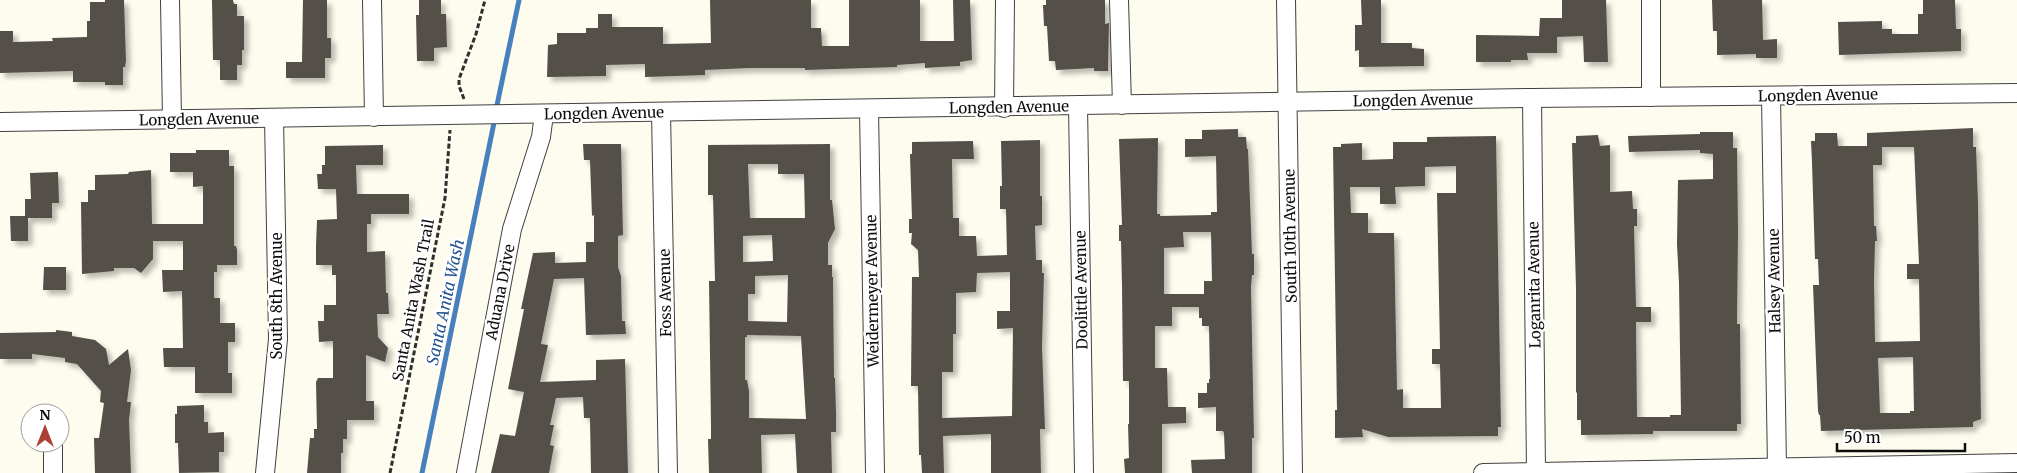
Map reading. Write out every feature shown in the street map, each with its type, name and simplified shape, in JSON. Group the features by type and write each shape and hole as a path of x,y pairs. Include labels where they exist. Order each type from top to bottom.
{"street":[{"path":"170,0 172,119"},
{"path":"372,0 374,117"},
{"path":"1004,108 1005,0"},
{"path":"1119,0 1122,105"},
{"name":"South 10th Avenue","path":"1286,0 1293,473"},
{"path":"1651,0 1651,96"},
{"name":"Longden Avenue","path":"0,122 374,117 470,109 506,114 661,113 1651,96 2017,93"},
{"name":"Halsey Avenue","path":"1771,96 1777,466"},
{"name":"Loganrita Avenue","path":"1532,98 1536,472"},
{"name":"Doolittle Avenue","path":"1078,106 1084,473"},
{"name":"Weidermeyer Avenue","path":"869,109 875,473"},
{"name":"Foss Avenue","path":"661,113 668,473"},
{"name":"Aduana Drive","path":"466,473 512,229 541,137 544,114"},
{"name":"South 8th Avenue","path":"265,473 278,339 274,118"},
{"path":"52,453 53,473"},
{"path":"1483,473 2017,463"}],"path":[{"path":"470,109 460,91 459,79 476,34 485,0"},
{"name":"Santa Anita Wash Trail","path":"390,473 445,198 450,130"}],"building":[{"path":"105,0 124,0 126,61 125,67 123,67 123,85 105,85 105,82 73,82 73,71 0,73 0,31 13,31 13,42 53,41 52,38 87,37 87,21 90,21 90,2 105,2"},
{"path":"212,0 233,0 234,4 237,4 237,16 244,16 244,50 242,50 242,65 237,65 237,80 220,80 220,60 213,60"},
{"path":"303,0 327,0 327,38 331,38 331,58 325,58 325,78 286,78 286,62 302,62"},
{"path":"419,0 441,0 441,14 446,14 447,47 434,48 434,61 417,61 416,15 419,15"},
{"path":"710,0 811,0 811,28 821,28 822,46 849,46 849,0 920,0 920,41 954,41 953,0 970,0 972,60 960,62 960,66 925,68 925,63 897,65 897,67 805,70 805,68 749,68 705,70 705,75 645,77 645,64 606,65 606,76 547,77 548,45 557,44 557,33 586,33 586,28 598,28 598,14 612,14 612,27 663,27 663,44 711,43"},
{"path":"1046,0 1105,0 1105,24 1109,23 1108,71 1094,71 1094,68 1056,70 1055,61 1049,61 1047,26 1044,26 1043,5 1046,5"},
{"path":"1361,0 1381,0 1381,43 1412,43 1412,48 1424,49 1424,66 1359,67 1359,50 1355,51 1355,25 1362,25"},
{"path":"1562,0 1606,0 1608,62 1584,62 1583,36 1557,37 1557,53 1527,53 1528,60 1511,60 1511,62 1476,62 1476,35 1539,36 1540,18 1562,18"},
{"path":"1712,0 1762,0 1763,40 1777,39 1777,58 1756,58 1756,54 1717,55 1717,31 1713,31"},
{"path":"1923,0 1955,0 1956,29 1961,29 1961,51 1839,55 1838,22 1882,21 1882,29 1892,29 1892,34 1918,34 1918,14 1923,14"},
{"path":"1973,128 1973,147 1976,147 1978,204 1981,419 1973,422 1973,427 1821,431 1818,411 1813,285 1819,285 1818,259 1815,259 1811,141 1815,141 1815,133 1837,133 1838,146 1867,146 1867,133","holes":["1882,147 1914,147 1919,264 1907,264 1907,279 1919,279 1920,341 1875,342 1874,280 1875,241 1877,241 1876,226 1874,226 1873,165 1882,165","1913,357 1914,411 1910,411 1910,413 1880,413 1878,358"]},
{"path":"1238,129 1238,137 1246,137 1248,149 1252,254 1254,254 1254,275 1252,275 1251,287 1254,438 1252,438 1252,473 1192,473 1191,460 1225,459 1224,433 1223,431 1216,431 1216,407 1198,408 1198,393 1207,393 1207,383 1209,383 1210,379 1209,326 1202,326 1202,318 1199,318 1199,307 1172,307 1172,326 1155,326 1155,368 1167,368 1168,407 1186,407 1186,423 1162,424 1162,473 1125,473 1124,459 1129,458 1129,381 1123,381 1121,241 1119,241 1119,225 1122,225 1119,139 1158,138 1157,214 1160,214 1160,216 1211,215 1211,212 1217,212 1216,156 1185,157 1185,139 1202,139 1202,130","holes":["1183,232 1211,232 1212,281 1204,281 1204,294 1164,294 1164,248 1184,247"]},
{"path":"1700,132 1733,132 1733,148 1737,148 1737,324 1740,324 1741,424 1737,424 1737,431 1653,431 1653,434 1581,435 1581,420 1577,420 1576,392 1576,288 1572,143 1576,143 1576,136 1598,135 1600,146 1610,145 1610,192 1632,191 1633,209 1637,209 1637,226 1634,226 1636,307 1651,307 1651,322 1636,322 1637,417 1670,417 1670,415 1681,415 1677,244 1678,180 1713,179 1713,154 1700,153 1700,150 1629,152 1628,136 1700,134"},
{"path":"1496,136 1501,427 1498,427 1498,436 1388,437 1362,429 1363,437 1335,438 1335,410 1337,410 1333,147 1341,147 1341,144 1362,143 1362,160 1393,159 1393,142 1427,142 1427,137","holes":["1456,166 1456,193 1437,193 1440,349 1432,349 1432,364 1440,364 1441,408 1403,408 1403,389 1397,390 1394,233 1368,233 1368,213 1351,213 1350,187 1380,187 1380,204 1396,204 1395,187 1425,186 1425,167"]},
{"path":"1040,140 1042,225 1035,226 1036,260 1042,260 1042,273 1044,273 1042,347 1045,429 1040,429 1041,473 991,473 991,434 943,436 944,473 922,473 921,455 919,455 918,386 911,386 912,277 919,277 918,250 911,244 912,233 909,233 909,219 912,219 910,154 912,154 912,142 973,141 974,159 952,159 953,218 959,218 959,236 976,236 977,256 1007,255 1006,209 1000,209 1000,186 1002,186 1001,141","holes":["1010,272 1010,311 997,311 997,329 1013,328 1012,416 942,418 942,372 953,372 953,334 956,334 956,293 976,292 977,273"]},
{"path":"583,144 621,144 623,235 618,236 618,267 621,276 622,321 625,321 626,334 586,335 584,278 554,279 541,344 548,345 540,382 596,380 596,360 625,359 628,473 591,473 590,418 584,418 583,397 556,398 550,425 554,425 550,445 554,446 549,473 491,473 500,434 515,436 524,392 508,389 524,309 521,309 533,253 555,252 555,263 586,262 586,242 594,242 590,160 584,160"},
{"path":"830,144 830,200 832,200 835,229 828,243 828,265 832,265 833,277 836,413 836,432 831,432 832,473 797,473 795,434 761,435 762,473 709,473 708,439 711,439 711,426 709,281 715,281 713,195 708,195 708,145","holes":["748,164 778,164 778,174 804,174 805,218 750,218","772,235 773,261 743,262 743,236","788,275 787,322 748,321 748,294 755,294 755,276","747,335 801,336 806,419 749,418 749,391 747,380 745,380 745,337"]},
{"path":"383,145 383,165 356,165 357,194 409,194 409,214 371,214 371,224 367,224 367,252 385,251 386,293 388,293 389,314 377,314 378,337 388,348 385,362 366,355 366,401 374,401 374,420 347,420 347,439 343,439 343,453 341,453 341,473 307,473 310,438 314,438 314,429 317,429 316,382 318,378 333,378 333,341 319,342 318,321 324,321 324,305 336,305 336,275 332,275 332,265 316,265 316,246 317,220 337,219 336,189 318,189 317,174 322,174 322,165 325,165 325,146"},
{"path":"196,150 229,150 229,166 234,166 234,246 236,246 237,250 237,265 217,265 217,272 214,272 214,298 220,298 220,323 235,323 235,342 228,342 228,373 232,373 232,393 195,393 195,367 164,367 163,348 183,348 182,291 163,292 162,270 183,270 183,241 153,241 153,259 141,273 134,268 114,268 114,271 82,274 81,202 88,202 88,190 95,190 95,175 128,174 129,172 151,170 152,224 203,224 203,186 193,187 193,172 170,172 170,153 196,153"},
{"path":"58,172 59,203 52,203 52,218 28,218 28,241 11,241 10,216 25,216 25,199 31,199 30,173"},
{"path":"44,267 66,267 66,290 43,290"},
{"path":"56,330 72,332 72,336 95,340 106,349 109,365 128,349 131,370 127,402 131,402 129,420 131,473 95,473 94,438 99,438 104,403 100,402 101,391 77,364 65,362 65,358 32,354 32,359 0,359 0,333 56,332"},
{"path":"204,405 204,422 208,422 208,433 224,432 224,452 219,452 219,472 179,473 178,443 175,443 175,414 177,414 177,406"}],"waterway":[{"name":"Santa Anita Wash","path":"496,110 519,0"},
{"name":"Santa Anita Wash","path":"422,473 495,118"}]}
